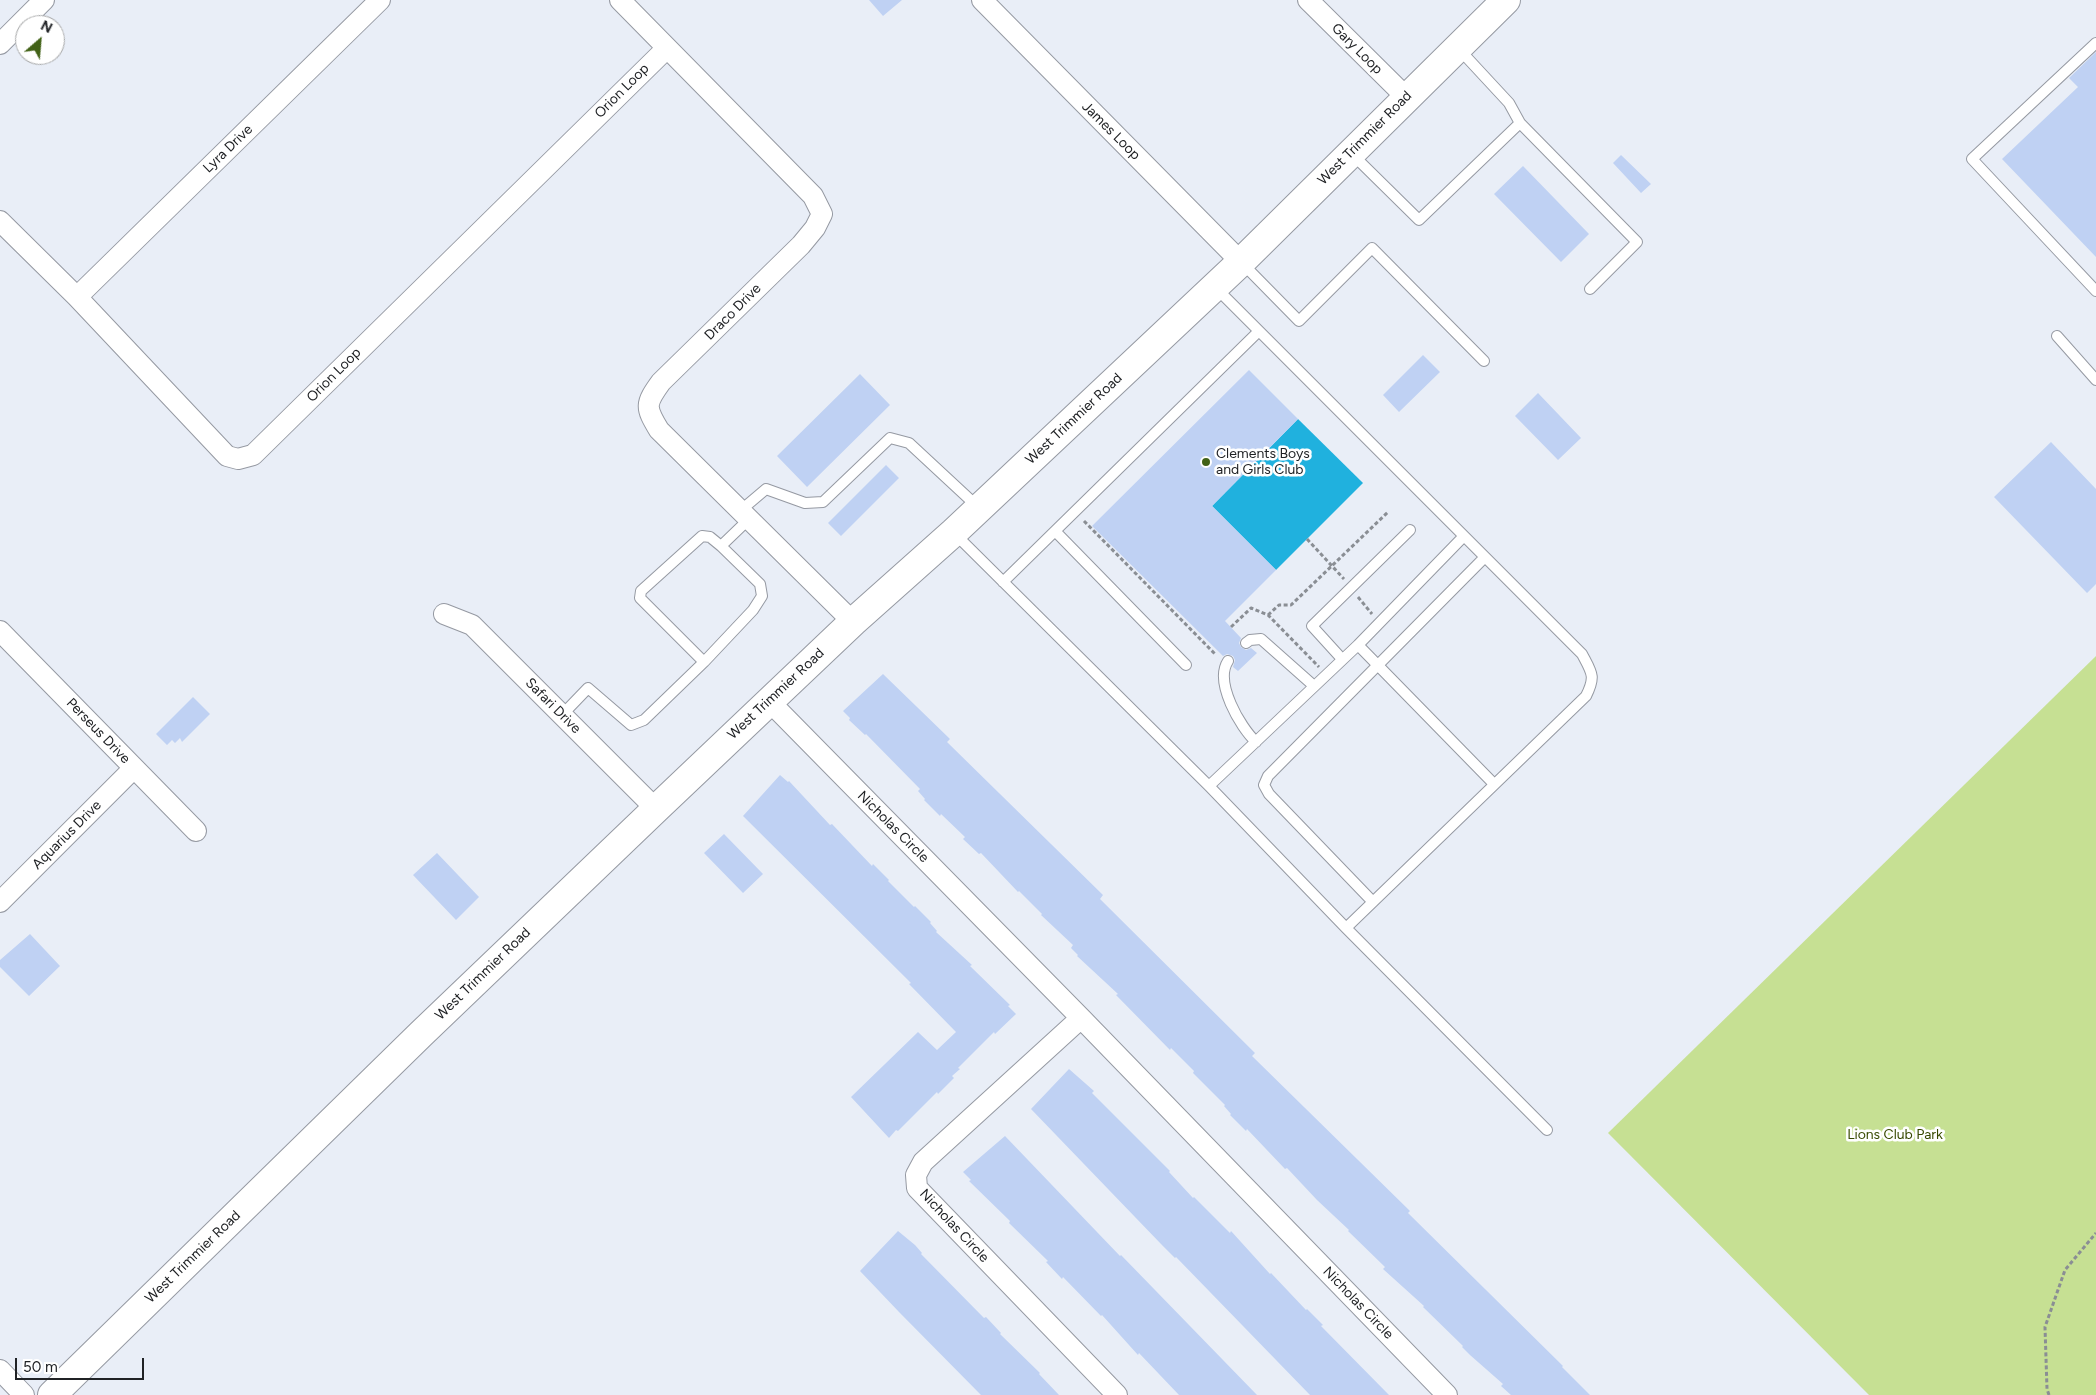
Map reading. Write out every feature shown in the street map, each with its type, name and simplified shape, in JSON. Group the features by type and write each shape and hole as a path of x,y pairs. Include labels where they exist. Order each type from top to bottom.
{"main road":[{"name":"West Trimmier Road","path":"52,1395 421,1034 769,701 853,622 954,532 1241,262 1506,0"}],"street":[{"path":"0,44 44,0"},
{"name":"Lyra Drive","path":"77,297 380,0"},
{"name":"Draco Drive","path":"620,0 813,196 822,214 815,228 801,245 661,382 650,397 648,412 659,430 853,622"},
{"name":"James Loop","path":"982,0 1241,262"},
{"name":"Gary Loop","path":"1308,0 1406,97"},
{"name":"Orion Loop","path":"0,221 77,297 227,456 238,459 253,454 667,48"},
{"name":"Safari Drive","path":"444,614 472,625 656,809"},
{"name":"Perseus Drive","path":"0,631 196,832"},
{"name":"Nicholas Circle","path":"769,701 1081,1018 1447,1395"},
{"name":"Aquarius Drive","path":"0,902 134,768"},
{"name":"Nicholas Circle","path":"1081,1018 923,1162 916,1175 917,1188 1117,1395"},
{"path":"0,1370 24,1395"}],"lane":[{"path":"2096,43 1972,160 2096,291"},
{"path":"1457,47 1509,102 1520,123 1637,242 1590,289"},
{"path":"1351,152 1419,220 1520,123"},
{"path":"1241,262 1299,321 1372,248 1484,361"},
{"path":"1215,286 1582,654 1590,670 1593,682 1586,696 1346,928"},
{"path":"1003,582 1259,331"},
{"path":"2057,336 2096,380"},
{"path":"721,546 766,489 805,503 823,502 890,438 909,443 979,508"},
{"path":"1342,659 1312,626 1410,530"},
{"path":"1055,531 1186,665"},
{"path":"954,532 1209,786 1346,928 1547,1130"},
{"path":"562,715 588,688 631,725 644,720 704,662 753,610 762,596 760,584 721,546 710,537 702,536 642,591 640,598 704,662"},
{"path":"1209,786 1358,645 1464,536"},
{"path":"1373,902 1269,794 1264,785 1268,776 1485,557"},
{"path":"1246,643 1250,640 1261,639 1314,686"},
{"path":"1358,645 1494,784"},
{"path":"1227,663 1222,674 1233,710 1248,734 1256,742"}],"path":[{"path":"1096,491 1103,499 1083,520 1227,663"},
{"path":"1268,615 1279,605 1291,605 1388,512"},
{"path":"1307,539 1372,614"},
{"path":"1230,627 1251,608 1268,615 1327,674"},
{"path":"2049,1395 2046,1389 2045,1327 2065,1270 2096,1233"}],"green space":[{"name":"Lions Club Park","path":"2096,656 2096,1395 1869,1395 1608,1133"}],"water":[{"path":"1298,419 1363,483 1276,570 1212,506"}],"building":[{"path":"869,0 902,0 883,16"},
{"path":"2096,52 2096,257 2002,159 2078,87 2069,78"},
{"path":"1621,155 1651,184 1641,193 1613,163"},
{"path":"1523,166 1589,234 1561,262 1494,194"},
{"path":"1423,355 1440,372 1399,412 1383,395"},
{"name":"Clements Boys and Girls Club","path":"1249,370 1298,419 1212,506 1276,570 1225,621 1241,638 1239,643 1241,647 1246,650 1251,648 1257,653 1238,671 1233,667 1235,660 1233,656 1227,654 1223,656 1092,526"},
{"path":"860,374 890,405 807,487 777,456"},
{"path":"1538,393 1581,438 1558,460 1515,416"},
{"path":"2051,442 2096,489 2096,584 2087,593 1994,497"},
{"path":"886,465 899,478 841,536 828,523"},
{"path":"883,674 950,739 947,742 1103,895 1100,899 1255,1053 1252,1056 1410,1211 1408,1213 1590,1395 1511,1395 1501,1386 1503,1384 1470,1355 1424,1306 1383,1269 1385,1267 1287,1168 1285,1169 1247,1129 1246,1131 1230,1115 1225,1105 1193,1073 1194,1071 1171,1048 1170,1050 1116,995 1118,994 1077,956 1071,948 1073,945 981,853 979,854 963,839 965,837 924,800 918,791 920,789 866,734 849,720 850,718 843,711"},
{"path":"193,697 210,714 182,742 180,738 175,743 172,740 167,745 156,734"},
{"path":"780,775 789,781 830,825 832,824 872,866 873,864 931,922 936,932 972,965 970,966 1010,1005 1008,1006 1016,1014 995,1034 994,1032 958,1068 960,1069 952,1076 954,1078 938,1094 937,1092 889,1138 851,1097 918,1032 937,1050 956,1032 909,984 911,983 743,816"},
{"path":"724,834 763,874 743,893 704,853"},
{"path":"437,853 479,897 456,920 413,875"},
{"path":"30,934 60,966 29,996 0,967 0,960"},
{"path":"1069,1069 1094,1091 1092,1093 1170,1171 1193,1198 1230,1233 1231,1231 1270,1274 1323,1325 1321,1326 1389,1395 1310,1395 1176,1257 1161,1244 1031,1109"},
{"path":"1005,1136 1257,1395 1179,1395 1139,1353 1138,1355 1102,1315 1063,1277 1062,1279 1046,1262 1048,1261 1009,1223 1010,1221 969,1181 971,1180 963,1172"},
{"path":"898,1231 915,1245 921,1254 984,1318 986,1317 1059,1395 981,1395 899,1312 860,1271"}],"place":[{"name":"Clements Boys and Girls Club","path":"1206,462"}]}
